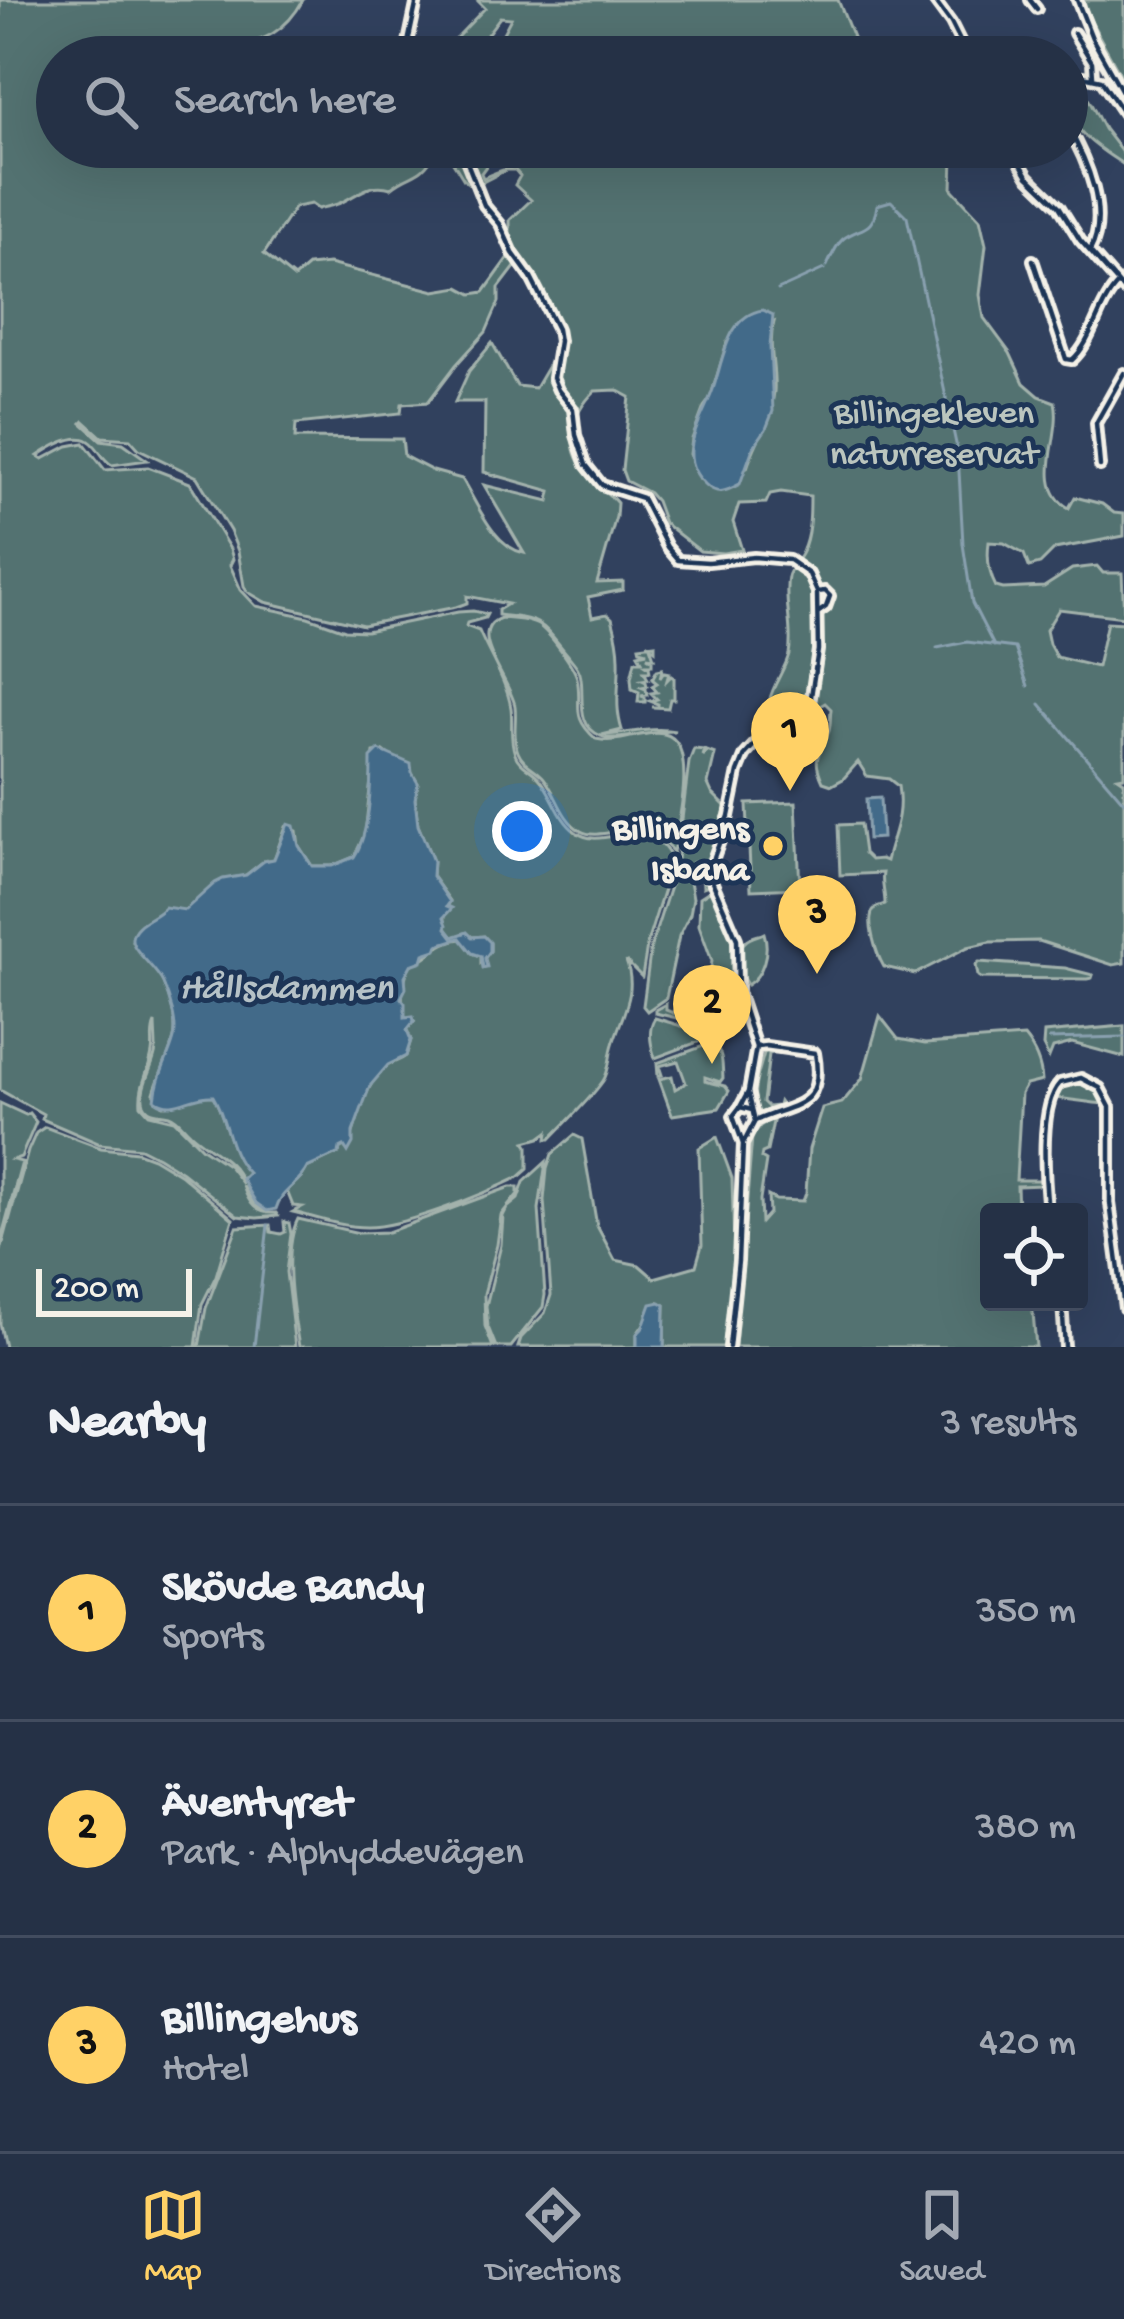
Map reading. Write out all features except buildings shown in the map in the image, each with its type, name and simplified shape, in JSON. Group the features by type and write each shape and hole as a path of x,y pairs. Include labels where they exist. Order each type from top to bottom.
{"street":[{"path":"409,36 417,0"},
{"path":"934,0 958,36"},
{"path":"1030,0 1037,9"},
{"path":"1077,0 1124,95"},
{"path":"1088,56 1093,76"},
{"path":"1088,76 1106,85 1124,114"},
{"path":"469,168 484,205 500,224 557,329 553,378 573,409 578,446 590,472 602,484 642,498 667,547 679,560 788,560 809,574 818,592 809,710 800,724 755,744 745,755 710,868 737,940 737,992 756,1047 748,1092 733,1116 743,1144 729,1347"},
{"path":"1022,168 1059,206 1121,287 1107,297 1082,350 1072,360 1066,359 1034,260"},
{"path":"1088,168 1098,224 1090,251"},
{"path":"1100,466 1096,423 1124,373"},
{"path":"818,592 830,596 819,612"},
{"path":"737,1127 746,1129 812,1096 815,1053 756,1047"},
{"path":"1048,1203 1051,1096 1060,1083 1082,1078 1100,1088 1110,1107 1110,1207 1124,1308"},
{"path":"743,1144 754,1123 748,1092"},
{"path":"740,1107 752,1110"},
{"path":"1063,1311 1065,1347"}],"green space":[{"name":"Billingekleven naturreservat","path":"0,0 303,0 288,22 266,36 36,36 36,168 423,168 391,188 370,188 318,209 311,204 295,207 264,254 294,278 308,266 329,264 435,291 459,287 472,294 484,292 510,256 510,220 531,200 515,185 520,176 515,170 473,187 457,168 485,168 483,178 509,168 953,168 952,189 980,219 986,245 980,295 984,318 1010,353 1024,383 1055,402 1052,487 1069,508 1075,497 1124,514 1124,536 1055,549 1040,564 1029,567 1024,554 1004,543 989,542 988,554 996,587 1003,589 1044,587 1072,569 1097,566 1103,573 1122,573 1124,617 1059,609 1046,630 1056,657 1097,667 1107,622 1124,623 1124,776 1118,777 1124,781 1124,963 1113,965 1039,941 968,947 915,974 884,967 871,928 872,913 885,904 883,873 840,875 838,825 860,824 864,853 871,860 886,861 898,816 898,786 889,779 867,776 858,762 843,779 832,785 823,782 817,760 830,726 831,709 825,703 818,707 813,737 806,727 812,705 806,704 791,722 774,725 770,716 770,698 789,654 788,577 807,539 810,496 781,492 770,494 766,503 739,504 733,522 742,550 700,551 664,523 649,493 626,481 622,470 630,397 617,390 595,391 580,410 573,432 581,465 617,503 597,583 623,582 623,590 588,597 592,617 607,614 612,618 618,649 622,730 602,735 675,731 617,738 601,736 588,726 574,662 539,624 498,615 508,604 467,596 467,603 456,607 363,625 265,602 248,592 230,531 197,477 139,449 130,439 102,437 84,421 101,440 123,443 147,460 112,465 92,443 79,438 38,456 43,459 84,443 105,470 148,467 190,483 230,549 230,565 241,590 256,606 345,630 366,631 458,612 487,614 466,626 479,631 506,688 519,762 540,779 576,832 600,838 651,836 673,861 648,940 642,977 626,961 630,993 603,1081 550,1139 548,1132 525,1142 528,1169 486,1192 401,1222 358,1227 293,1212 302,1207 293,1206 287,1191 307,1168 347,1145 346,1150 373,1082 406,1056 411,1040 407,1030 414,1021 405,1017 403,1004 410,965 455,940 463,939 472,953 481,956 481,962 490,951 484,936 453,937 447,929 450,901 432,876 433,861 418,825 418,783 384,751 374,753 365,834 354,857 332,866 312,866 299,846 297,831 286,826 274,859 211,888 185,911 165,908 132,941 161,977 175,1022 172,1045 154,1093 163,1105 213,1096 236,1155 249,1173 243,1179 262,1208 243,1186 248,1198 258,1210 278,1216 237,1216 158,1157 140,1148 100,1144 42,1119 43,1114 0,1090","holes":["515,267 535,274 561,324 562,342 535,388 517,386 492,343 469,371 455,402 485,402 484,472 551,491 549,501 484,485 524,553 495,533 462,479 404,456 402,439 295,438 296,424 401,413 402,404 428,402 486,332 499,302 499,288","774,322 772,403 747,468 700,479 690,454 692,439 727,342","155,1023 156,1049 143,1091 146,1108 175,1118 227,1161 243,1184 229,1166 174,1120 149,1114 141,1105 141,1092"]},
{"path":"477,0 838,0 853,36 503,36 511,18 500,17 486,36 458,36 485,8"},
{"path":"1084,0 1124,0 1124,81 1088,16"},
{"path":"1088,99 1124,155 1124,165 1088,138"},
{"path":"501,618 534,623 554,642 575,673 580,717 596,739 655,733 675,740 684,786 673,852 660,837 645,830 581,831 544,778 520,756 515,706 488,645 491,624"},
{"path":"655,644 655,650 650,646 654,658 647,657 652,660 652,665 646,665 650,672 644,672 648,679 642,680 647,686 641,687 646,689 647,695 641,696 645,702 638,702 639,692 632,689 631,678 635,661 642,661 638,654 647,652 639,646"},
{"path":"662,669 660,678 664,672 669,673 667,680 674,678 674,699 668,708 652,707 658,704 650,701 657,699 651,693 657,692 652,679"},
{"path":"694,749 705,750 703,756 707,751 715,754 708,784 726,807 707,866 709,885 703,887 698,861 692,863 690,914 679,936 666,998 647,1011 643,1006 651,946 676,868"},
{"name":"Billingens Isbana","path":"796,802 800,888 751,890 747,804"},
{"path":"711,890 729,931 735,960 730,1004 720,1009 706,997 712,961 699,925 700,897"},
{"path":"764,933 764,962 747,985 740,969 740,951 748,939"},
{"path":"979,962 1065,968 1093,975 1087,979 981,978"},
{"path":"666,1004 666,1010 673,1013 675,1007 711,1014 736,1012 741,1017 708,1025 655,1013"},
{"path":"880,1016 898,1039 925,1044 1024,1037 1034,1052 1042,1081 1026,1085 1021,1094 1016,1180 1042,1180 1042,1185 1017,1186 1018,1203 980,1203 980,1311 1033,1311 1036,1347 735,1347 752,1137 774,1117 767,1151 761,1158 766,1161 761,1222 769,1213 768,1196 803,1201 809,1149 822,1108 842,1103 862,1079"},
{"path":"655,1018 698,1031 706,1039 655,1058 650,1032"},
{"path":"1124,1026 1124,1057 1072,1043 1053,1048 1049,1058 1043,1046 1044,1033"},
{"path":"709,1044 720,1053 723,1078 720,1082 705,1077 705,1081 729,1091 719,1108 672,1115 659,1079 672,1076 675,1089 686,1083 678,1061 659,1066 662,1075 658,1076 657,1063"},
{"path":"770,1050 763,1102 768,1107 779,1102 782,1106 759,1113 756,1083 764,1053"},
{"path":"1077,1081 1093,1086 1105,1104 1053,1098 1062,1086"},
{"path":"0,1103 29,1113 36,1122 21,1157 13,1160 22,1162 0,1243"},
{"path":"45,1127 101,1148 153,1158 233,1219 202,1304 196,1347 5,1347 0,1324 0,1254 28,1151 36,1133"},
{"path":"574,1135 582,1139 597,1226 615,1260 639,1265 654,1278 696,1266 702,1245 699,1148 717,1137 732,1178 734,1248 725,1347 664,1347 665,1305 659,1302 637,1334 637,1347 518,1347 545,1313 551,1295 544,1200 547,1169 552,1154"},
{"path":"546,1162 539,1209 543,1307 511,1347 496,1347 486,1306 503,1216 518,1199 524,1182"},
{"path":"518,1187 518,1194 501,1215 484,1294 485,1326 493,1347 299,1347 290,1264 298,1219 359,1233 388,1232"},
{"path":"284,1222 289,1223 291,1234 286,1272 295,1347 199,1347 206,1308 237,1227 270,1225 271,1232 281,1234"}],"water":[{"path":"763,310 773,315 773,411 740,484 715,490 697,474 692,462 693,439 734,330"},
{"name":"Hållsdammen","path":"379,750 411,764 418,783 418,825 433,861 432,876 452,908 444,917 446,928 453,937 467,932 472,937 484,936 490,942 487,967 483,968 481,956 460,938 438,945 411,965 401,998 405,1017 413,1016 414,1021 407,1030 411,1040 406,1056 388,1065 370,1086 348,1152 344,1146 307,1168 276,1209 267,1211 256,1203 242,1179 248,1173 213,1096 169,1105 155,1100 174,1038 174,1018 163,983 132,938 137,928 165,907 185,910 215,883 246,875 274,859 288,824 294,826 299,846 312,866 332,866 354,857 366,822 371,758"},
{"path":"880,798 882,838 868,839 866,799"},
{"path":"651,1304 665,1305 664,1347 637,1347 637,1334"}],"waterway":[{"path":"827,266 843,239 869,225 877,205 891,201 907,217 958,453 972,603 994,646"},
{"path":"778,290 824,269"},
{"path":"937,648 967,642 1015,648 1028,686"},
{"path":"1040,704 1124,802"},
{"path":"1049,1039 1124,1037"},
{"path":"254,1347 268,1225"}],"place":[{"name":"Skövde Bandy","path":"790,791"},
{"name":"Billingens Isbana","path":"773,846"},
{"name":"Billingehus","path":"817,974"},
{"name":"Äventyret","path":"712,1064"}]}
